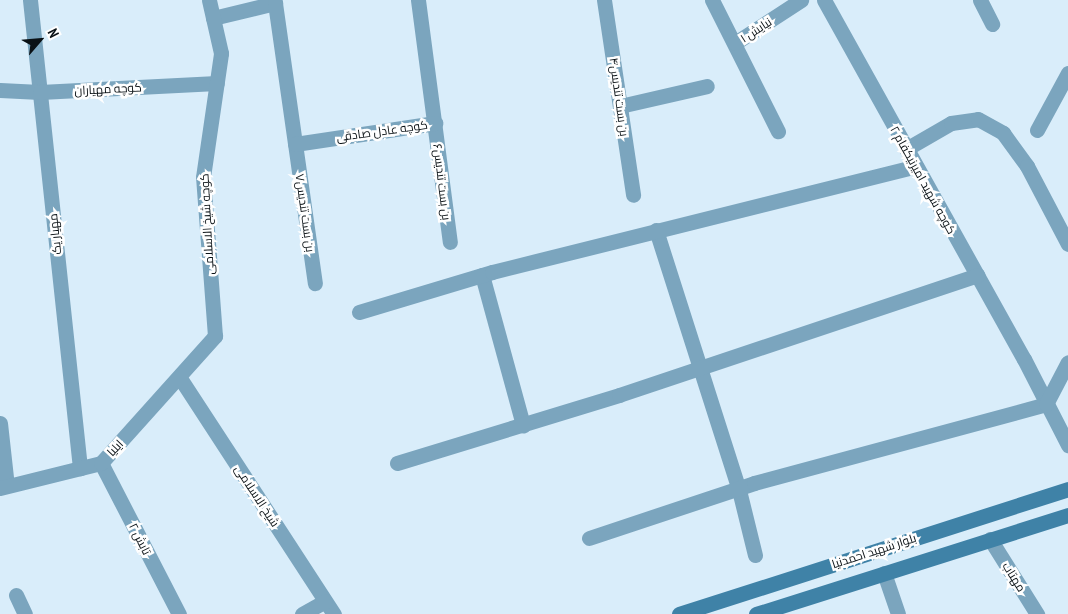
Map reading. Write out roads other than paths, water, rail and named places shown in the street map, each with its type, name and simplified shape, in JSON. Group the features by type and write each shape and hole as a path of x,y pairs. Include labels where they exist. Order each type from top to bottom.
{"main road":[{"name":"بلوار شهید احمدنیا","path":"679,614 1068,489"},
{"name":"بلوار شهید احمدنیا","path":"762,613 1068,514"}],"street":[{"name":"مهیار یک","path":"30,0 80,468"},
{"name":"کوچه شیخ الاسلامی","path":"180,378 215,336 203,177 221,53 208,0"},
{"name":"کوچه عادل صادقی","path":"295,144 435,123 418,0"},
{"name":"بن بست تندیس۴","path":"604,0 633,195"},
{"path":"712,0 778,131"},
{"name":"نیایش ۱","path":"735,43 801,0"},
{"name":"کوچه شهید امیرنیکفام ۲","path":"824,0 1024,359 1068,445"},
{"path":"980,0 992,24"},
{"name":"بن بست تندیس۷","path":"213,18 275,3 315,283"},
{"path":"1037,130 1068,73"},
{"name":"کوچه مهیاران","path":"0,90 40,92 217,82"},
{"path":"620,106 707,86"},
{"path":"906,149 951,123 978,119 1003,133 1027,166 1068,244"},
{"name":"بن بست تندیس۶","path":"435,123 450,242"},
{"path":"359,312 482,275 916,166"},
{"path":"656,230 739,490 755,555"},
{"path":"482,275 522,424"},
{"path":"396,463 701,367 977,275"},
{"path":"589,538 739,490 1046,404 1068,362"},
{"name":"ایلیا","path":"4,487 101,463 180,378"},
{"name":"شیخ الاسلامی","path":"180,378 334,614"},
{"path":"0,424 4,487"},
{"name":"تابش ۲","path":"101,463 179,614"},
{"name":"مهتاب","path":"990,539 1037,614"},
{"path":"884,573 898,614"},
{"path":"16,595 25,614"},
{"path":"302,614 325,602"}]}
